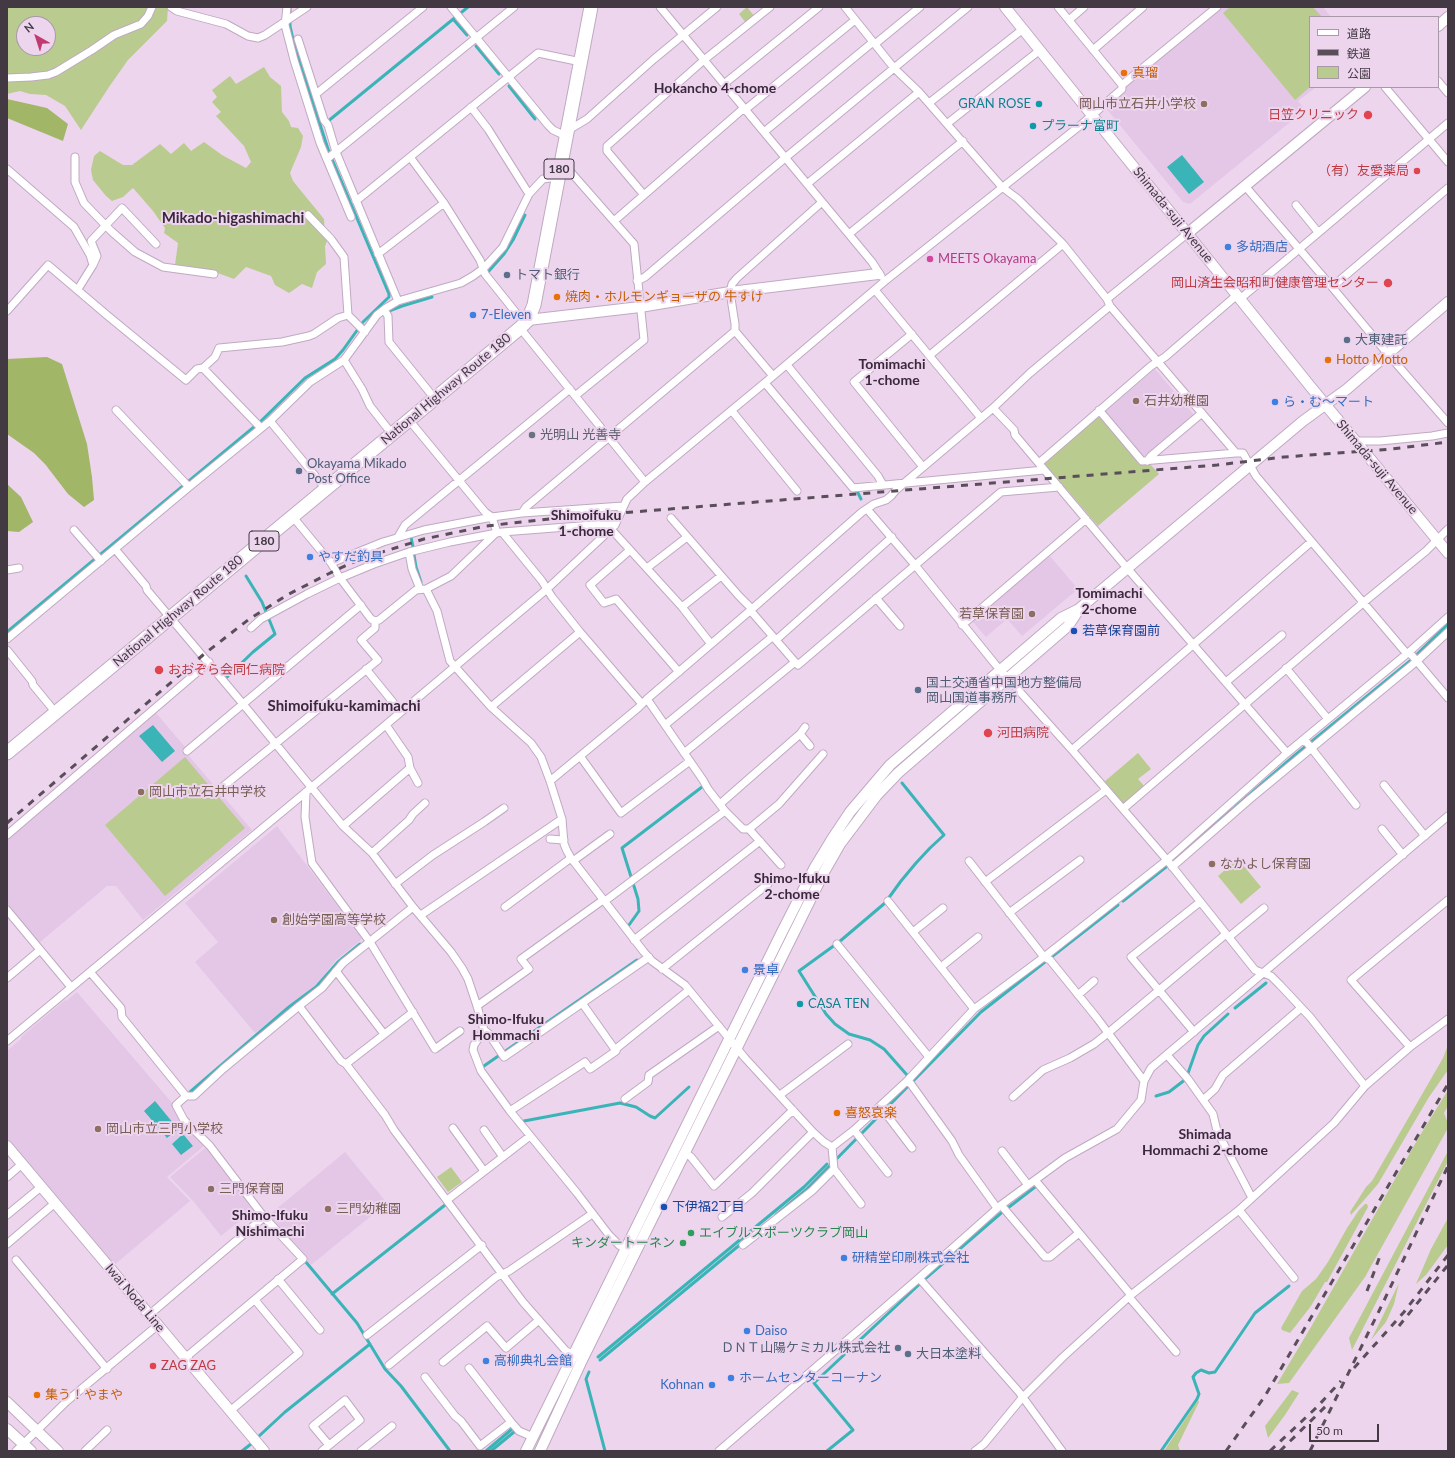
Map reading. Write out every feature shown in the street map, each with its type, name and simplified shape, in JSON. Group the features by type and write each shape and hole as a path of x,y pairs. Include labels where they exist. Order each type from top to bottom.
{"highway":[{"name":"180","path":"524,324 534,305 591,7"},
{"name":"National Highway Route 180","path":"7,753 524,324"}],"street":[{"path":"7,78 48,75 56,72 114,35 141,24 148,16 152,7"},
{"path":"171,7 177,11 226,24 254,38 265,35 292,15 306,7"},
{"path":"287,7 292,15"},
{"path":"313,98 423,7"},
{"path":"331,156 514,7"},
{"path":"660,7 872,262 881,278"},
{"path":"455,12 548,125 553,130 566,133 587,119 683,34 717,7"},
{"path":"644,195 607,151 607,146 704,60 770,7"},
{"path":"724,84 819,7"},
{"path":"764,132 920,7"},
{"path":"637,281 645,277 785,158 968,7"},
{"name":"Shimada-suji Avenue","path":"1006,7 1325,404 1448,553"},
{"path":"1058,7 1122,86"},
{"path":"1068,20 1084,7"},
{"path":"1093,50 1143,7"},
{"path":"7,1041 309,790 547,589 613,527 623,506 634,492 875,290 881,278 1002,187 1092,115 1122,89 1122,86 1217,7"},
{"path":"847,8 894,68 948,123 1002,187 1018,200 1063,244 1109,303 1236,453"},
{"path":"292,15 285,25 294,60 326,123 331,156 348,196 356,201 398,302"},
{"path":"1439,25 1448,17"},
{"path":"614,221 745,109 855,20"},
{"path":"929,103 1023,30"},
{"path":"298,39 313,98 331,156 348,196 351,217"},
{"path":"948,123 1040,50"},
{"path":"356,201 538,53 580,62"},
{"path":"1439,82 1448,93"},
{"path":"550,781 679,672 867,509 874,504 886,500 993,408 1030,373 1188,233 1364,88"},
{"path":"1386,88 1448,162"},
{"path":"807,184 919,92"},
{"path":"471,107 488,129 529,194"},
{"path":"1039,463 1151,366 1158,362 1299,248 1448,123"},
{"path":"849,234 963,141"},
{"path":"75,157 75,182 84,204 135,252 163,267 214,274"},
{"path":"410,157 444,203 480,260 485,274 517,314 570,389 645,482"},
{"path":"561,160 634,244 644,340 576,396"},
{"path":"7,169 74,227 90,255 93,265"},
{"path":"7,639 99,558 115,549 186,484 258,425 270,421 310,382 344,360 362,328 386,308 398,302 461,283 484,268 503,247 529,194 543,179 558,177"},
{"path":"1245,186 1448,423"},
{"path":"1332,287 1448,188"},
{"path":"773,376 735,331 730,292 732,284 822,202"},
{"path":"378,254 444,203"},
{"path":"1296,205 1318,232"},
{"path":"78,290 97,256 91,241 122,208 156,244"},
{"path":"308,215 331,239 344,257 348,315 362,328"},
{"path":"930,356 1063,244"},
{"path":"7,311 48,265 186,380 197,369 203,368 215,357 219,348 282,342 309,336 338,318 348,315"},
{"path":"524,324 730,292 881,278"},
{"path":"875,290 981,418"},
{"path":"540,1451 583,1358 764,994 815,867 850,812 890,765 937,723 1061,618 1080,608 1249,466 1325,404 1347,389 1448,302"},
{"path":"386,308 388,316 389,342 435,399"},
{"path":"522,513 526,507 735,331"},
{"path":"912,334 854,382 923,467"},
{"path":"344,360 362,389 370,406 392,434"},
{"path":"786,365 883,485"},
{"path":"203,368 258,425"},
{"path":"765,383 853,488 1044,470"},
{"path":"398,537 405,525 570,389"},
{"path":"993,408 1014,430 1015,435 1127,568 1287,753"},
{"path":"116,410 186,484"},
{"path":"1099,410 1142,461 1243,453 1256,476 1311,542 1448,698"},
{"path":"732,411 797,491"},
{"path":"1147,461 1202,413"},
{"path":"409,420 485,512 492,517 500,533 547,589 580,632 665,725 708,789 725,811 743,829 749,829 778,804 823,754"},
{"path":"270,421 326,489"},
{"path":"1356,441 1380,441 1448,433"},
{"path":"670,518 798,665 1001,492 1059,488"},
{"path":"331,563 398,537 455,523 522,513 623,506"},
{"path":"867,509 892,537 1000,670 1072,750 1167,860 1255,970 1271,976 1274,979 1301,1008 1366,1086"},
{"path":"293,517 331,563 340,578 371,619 375,620 379,620 416,590 423,589 451,576 500,533"},
{"path":"962,625 1086,519"},
{"path":"251,628 268,616 307,594 340,578 374,564 410,552 500,533 606,524 613,527 630,550 682,607 711,644"},
{"path":"1123,809 1244,703 1426,551 1448,529"},
{"path":"74,530 99,558"},
{"path":"647,568 687,537"},
{"path":"665,725 774,639 892,537"},
{"path":"1072,750 1311,542"},
{"path":"115,549 146,586 147,590 275,742 309,790 343,826 372,853 413,907 451,952 462,968 477,1006 484,1030 489,1034 504,1057 649,957"},
{"path":"630,550 590,585 604,603 616,599 679,672"},
{"path":"410,552 412,569 436,611 450,661 491,707 531,743 541,757 562,819 564,840 567,851 572,860 649,957 689,990 737,1048 780,1096 813,1132 832,1147"},
{"path":"7,570 19,568"},
{"path":"682,607 721,576"},
{"path":"876,598 900,626"},
{"path":"187,751 361,605"},
{"path":"526,1451 532,1436 754,989 840,844 877,795 898,773 984,697 1068,626 1080,608"},
{"path":"1172,867 1250,799 1308,744 1412,656 1448,617"},
{"path":"220,789 275,742 378,660 361,640 375,628 375,620"},
{"path":"491,707 580,632"},
{"path":"832,1147 858,1134 910,1082 929,1057 974,1009 1047,958 1167,860 1287,753 1308,744 1328,719 1412,656 1448,632"},
{"path":"1226,682 1282,635"},
{"path":"7,650 56,713"},
{"path":"7,835 209,662"},
{"path":"684,753 794,662"},
{"path":"1286,668 1328,719"},
{"path":"366,669 401,712"},
{"path":"977,689 984,697"},
{"path":"937,723 944,732"},
{"path":"386,725 408,757 410,768 418,783"},
{"path":"720,804 800,734 805,727"},
{"path":"800,734 810,746"},
{"path":"913,744 921,752"},
{"path":"1308,744 1356,805"},
{"path":"580,756 621,813 690,761"},
{"path":"343,826 410,768"},
{"path":"1384,785 1425,836"},
{"path":"869,789 877,795"},
{"path":"309,790 305,817 312,863 370,942 435,1049 460,1031"},
{"path":"985,882 1106,790"},
{"path":"372,853 409,820 425,803"},
{"path":"395,884 432,855 504,808"},
{"path":"477,1006 529,968 521,959 632,881 725,811"},
{"path":"850,812 859,818"},
{"path":"719,1451 921,1281 1028,1185 1065,1158 1116,1129 1141,1100 1144,1081 1151,1068 1448,816"},
{"path":"421,915 562,819"},
{"path":"749,829 781,865"},
{"path":"1382,829 1403,855"},
{"path":"505,907 610,834"},
{"path":"550,839 564,840"},
{"path":"634,940 760,841"},
{"path":"1009,913 1080,860"},
{"path":"969,861 1009,913 1078,995 1144,1081"},
{"path":"662,969 768,884"},
{"path":"1410,1047 1351,980 1448,900"},
{"path":"888,901 974,1009"},
{"path":"1194,1032 1131,957 1200,902"},
{"path":"186,1358 303,1259 264,1217 210,1146 184,1120 176,1105 186,1096 194,1096 223,1069 299,1006 317,993 343,963 413,907"},
{"path":"913,932 943,908"},
{"path":"1013,1097 1043,1070 1082,1051 1108,1033 1159,990 1264,908"},
{"path":"7,910 71,987"},
{"path":"941,967 978,937"},
{"path":"837,944 929,1057"},
{"path":"7,978 40,950"},
{"path":"336,971 384,1034"},
{"path":"90,972 121,1008 122,1017 186,1096"},
{"path":"1078,995 1094,981"},
{"path":"754,989 764,994"},
{"path":"510,1111 585,1062 590,1069 616,1050 689,990"},
{"path":"582,1004 616,1050"},
{"path":"299,1006 385,1115 523,1302 566,1350 583,1358"},
{"path":"1204,1100 1215,1090 1223,1075 1301,1008"},
{"path":"346,1064 413,1012"},
{"path":"975,1451 984,1444 1022,1398 1062,1357 1130,1296 1239,1210 1334,1123 1366,1086 1410,1047 1448,1019"},
{"path":"625,1099 648,1082 649,1075 719,1026"},
{"path":"484,1030 474,1045 473,1050 480,1068 510,1111 577,1193 592,1214 614,1240 635,1253"},
{"path":"780,1096 848,1044"},
{"path":"1167,1055 1188,1079 1213,1114 1217,1132 1252,1198"},
{"path":"910,1082 952,1140 959,1155 1002,1208 1045,1257 1050,1258 1079,1233"},
{"path":"705,1088 715,1092"},
{"path":"882,1109 912,1148"},
{"path":"675,1149 691,1157 714,1186 793,1110"},
{"path":"453,1128 484,1171"},
{"path":"484,1130 504,1157"},
{"path":"722,1217 752,1193 813,1132"},
{"path":"858,1134 888,1173"},
{"path":"447,1200 530,1136"},
{"name":"Iwai Noda Line","path":"7,1146 264,1451"},
{"path":"832,1147 833,1167 861,1204"},
{"path":"1002,1151 1028,1185"},
{"path":"7,1177 22,1164"},
{"path":"743,1245 812,1191 833,1167"},
{"path":"1035,1180 1176,1352"},
{"path":"7,1215 41,1187"},
{"path":"7,1244 55,1203"},
{"path":"648,1204 657,1209"},
{"path":"1239,1210 1294,1278"},
{"path":"389,1365 496,1277 509,1271 592,1214"},
{"path":"149,1315 264,1217"},
{"path":"367,1335 482,1245"},
{"path":"16,1260 106,1369"},
{"path":"278,1279 320,1330"},
{"path":"921,1281 1019,1392 1062,1451"},
{"path":"605,1290 615,1295"},
{"path":"230,1411 299,1352 255,1300"},
{"path":"443,1362 487,1326 506,1348 539,1320"},
{"path":"7,1429 24,1449 37,1431 67,1401 158,1325"},
{"path":"469,1368 519,1431 532,1436"},
{"path":"425,1377 480,1446 511,1422"},
{"path":"322,1451 360,1420 345,1400 313,1426 329,1445"},
{"path":"7,1402 58,1451"},
{"path":"362,1451 392,1426"},
{"path":"86,1451 107,1430"},
{"path":"533,1451 543,1432 548,1435"}],"shaded area":[{"name":"岡山市立石井小学校","path":"1223,7 1323,7 1330,16 1309,16 1309,88 1315,88 1298,101 1305,110 1190,204 1183,202 1105,107 1126,89 1126,86"},
{"path":"7,99 47,108 68,124 63,141 7,118"},
{"path":"1182,155 1204,182 1189,194 1167,167"},
{"path":"47,357 62,364 87,444 94,500 84,507 68,494 45,464 34,453 7,434 7,359"},
{"path":"1155,369 1194,415 1144,457 1106,413 1106,411"},
{"path":"7,484 21,497 33,522 19,532 7,531"},
{"path":"1049,555 1078,589 1022,636 1007,619 986,637 972,621"},
{"name":"岡山市立石井中学校","path":"156,713 186,748 188,755 252,830 143,920 116,886 107,886 39,943 7,904 7,839"},
{"path":"153,725 175,751 162,762 139,736"},
{"name":"創始学園高等学校","path":"277,826 362,938 336,960 316,985 255,1033 195,962 218,942 185,903"},
{"name":"岡山市立三門小学校","path":"77,992 173,1104 172,1105 181,1121 204,1146 167,1177 190,1201 113,1266 7,1138 7,1051 21,1039 21,1037 65,1000 66,1001"},
{"path":"155,1101 178,1129 167,1138 144,1111"},
{"path":"183,1134 193,1146 181,1155 172,1144"},
{"name":"三門保育園","path":"205,1148 209,1149 255,1208 221,1236 194,1202 170,1177"},
{"name":"三門幼稚園","path":"345,1152 387,1203 311,1265 268,1216"}],"green space":[{"path":"7,7 168,7 167,21 128,60 81,130 65,106 46,95 30,94 20,91 7,94"},
{"path":"747,7 755,17 746,23 739,14"},
{"path":"1230,7 1313,7 1321,16 1309,16 1309,88 1295,100 1223,13"},
{"path":"264,67 270,77 281,86 282,112 289,121 291,127 298,128 303,136 301,147 290,173 293,181 324,219 325,235 328,239 325,246 326,264 317,272 312,288 302,284 289,293 275,285 271,276 246,267 234,279 215,272 175,265 178,243 164,233 165,228 153,211 133,188 123,197 112,201 93,180 91,170 94,156 100,151 123,165 132,165 160,144 171,154 184,143 191,151 204,142 222,155 246,168 251,162 244,146 216,116 221,112 212,102 217,97 212,90 230,76 236,84"},
{"path":"1098,417 1102,418 1140,465 1150,464 1159,474 1098,526 1044,463"},
{"path":"1138,753 1151,769 1138,779 1144,786 1122,805 1104,782"},
{"path":"185,757 245,828 165,896 105,825"},
{"path":"1238,859 1261,887 1241,904 1218,876"},
{"path":"1448,1045 1448,1070 1429,1097 1378,1184 1351,1215 1350,1212 1366,1187 1372,1181 1443,1058"},
{"path":"1448,1090 1448,1106 1444,1113 1448,1123 1448,1128 1365,1277 1289,1383 1277,1384 1419,1137"},
{"path":"1448,1151 1448,1161 1352,1350 1349,1338"},
{"path":"451,1167 462,1182 448,1192 437,1177"},
{"path":"1365,1204 1367,1204 1368,1207 1327,1282 1325,1282 1311,1306 1290,1333 1282,1330 1281,1328 1302,1291 1316,1279 1328,1262 1347,1228"},
{"path":"1448,1218 1448,1245 1426,1275 1416,1284 1431,1249"},
{"path":"1399,1283 1394,1304 1386,1322 1371,1340"},
{"path":"1292,1390 1299,1393 1268,1438 1265,1426"},
{"path":"1198,1400 1199,1402 1178,1445 1180,1451 1164,1451"}],"waterway":[{"path":"7,632 260,422 305,378 335,359 363,322 389,297 329,152 295,48 290,26 290,7"},
{"path":"327,122 468,7"},
{"path":"453,19 467,35"},
{"path":"476,46 499,74"},
{"path":"509,86 535,119"},
{"path":"488,272 504,254 513,240 525,215"},
{"path":"389,311 432,297"},
{"path":"857,491 861,499"},
{"path":"411,537 413,547"},
{"path":"414,555 421,582"},
{"path":"226,678 253,652 275,634 262,602 246,576"},
{"path":"1177,858 1294,756 1410,661 1448,624"},
{"path":"902,783 944,835 916,863 885,903 839,942 799,971 826,1014 835,1024 849,1034 870,1040 884,1049 907,1075"},
{"path":"629,925 639,911 638,899 622,848 702,787"},
{"path":"1123,901 1166,867"},
{"path":"776,1215 806,1190 981,1012 1118,905"},
{"path":"190,1092 289,1007 316,987 338,962 360,944"},
{"path":"481,1068 637,960"},
{"path":"1235,1008 1266,983"},
{"path":"1187,1076 1198,1045 1204,1036 1228,1014"},
{"path":"1156,1096 1169,1092 1186,1079"},
{"path":"524,1121 620,1103 636,1107 655,1118 689,1087"},
{"path":"598,1357 804,1187 827,1164"},
{"path":"827,1451 853,1430 814,1383 926,1278 1000,1214 1035,1187"},
{"path":"332,1294 445,1205"},
{"path":"600,1360 742,1243"},
{"path":"305,1261 357,1323 385,1369 401,1386 450,1451"},
{"path":"1161,1451 1197,1399 1199,1394 1193,1377 1196,1373 1201,1370 1209,1373 1215,1372 1255,1313 1289,1286"},
{"path":"258,1437 285,1412 370,1344"},
{"path":"589,1372 586,1379 605,1451"},
{"path":"486,1451 512,1429"},
{"path":"491,1451 514,1432"},
{"path":"242,1451 251,1444"}],"railway":[{"path":"7,823 203,655 248,620 287,595 336,570 363,558 424,539 486,526 558,518 1217,465 1284,457 1392,449 1448,442"},
{"path":"1226,1451 1265,1396 1448,1084"},
{"path":"1310,1451 1448,1166"},
{"path":"1354,1368 1404,1312 1448,1255"},
{"path":"1367,1291 1380,1256"},
{"path":"1399,1326 1448,1265"},
{"path":"1270,1451 1317,1407 1341,1381"},
{"path":"1280,1451 1326,1406"}],"place":[{"name":"真瑠","path":"1124,73"},
{"name":"GRAN ROSE","path":"1039,104"},
{"name":"岡山市立石井小学校","path":"1204,104"},
{"name":"日笠クリニック","path":"1368,115"},
{"name":"プラーナ富町","path":"1033,126"},
{"name":"（有）友愛薬局","path":"1417,171"},
{"name":"多胡酒店","path":"1228,247"},
{"name":"MEETS Okayama","path":"930,259"},
{"name":"トマト銀行","path":"507,275"},
{"name":"岡山済生会昭和町健康管理センター","path":"1388,283"},
{"name":"焼肉・ホルモンギョーザの 牛すけ","path":"557,297"},
{"name":"7-Eleven","path":"473,315"},
{"name":"大東建託","path":"1347,340"},
{"name":"Hotto Motto","path":"1328,360"},
{"name":"石井幼稚園","path":"1136,401"},
{"name":"ら・む〜マート","path":"1275,402"},
{"name":"光明山 光善寺","path":"532,435"},
{"name":"Okayama Mikado Post Office","path":"299,471"},
{"name":"やすだ釣具","path":"310,557"},
{"name":"若草保育園","path":"1032,614"},
{"name":"若草保育園前","path":"1074,631"},
{"name":"おおぞら会同仁病院","path":"159,670"},
{"name":"国土交通省中国地方整備局 岡山国道事務所","path":"918,690"},
{"name":"河田病院","path":"988,733"},
{"name":"岡山市立石井中学校","path":"141,792"},
{"name":"なかよし保育園","path":"1212,864"},
{"name":"創始学園高等学校","path":"274,920"},
{"name":"景卓","path":"745,970"},
{"name":"CASA TEN","path":"800,1004"},
{"name":"喜怒哀楽","path":"837,1113"},
{"name":"岡山市立三門小学校","path":"98,1129"},
{"name":"三門保育園","path":"211,1189"},
{"name":"下伊福2丁目","path":"664,1207"},
{"name":"三門幼稚園","path":"328,1209"},
{"name":"エイブルスポーツクラブ岡山","path":"691,1233"},
{"name":"キンダートーネン","path":"683,1243"},
{"name":"研精堂印刷株式会社","path":"844,1258"},
{"name":"Daiso","path":"747,1331"},
{"name":"ＤＮＴ山陽ケミカル株式会社","path":"898,1348"},
{"name":"大日本塗料","path":"908,1354"},
{"name":"高柳典礼会館","path":"486,1361"},
{"name":"ZAG ZAG","path":"153,1366"},
{"name":"ホームセンターコーナン","path":"731,1378"},
{"name":"Kohnan","path":"712,1385"},
{"name":"集う！やまや","path":"37,1395"}],"district":[{"name":"Hokancho 4-chome","path":"715,88"},
{"name":"Mikado-higashimachi","path":"233,218"},
{"name":"Tomimachi 1-chome","path":"892,372"},
{"name":"Shimoifuku 1-chome","path":"586,524"},
{"name":"Tomimachi 2-chome","path":"1109,602"},
{"name":"Shimoifuku-kamimachi","path":"344,706"},
{"name":"Shimo-Ifuku 2-chome","path":"792,886"},
{"name":"Shimo-Ifuku Hommachi","path":"506,1028"},
{"name":"Shimada Hommachi 2-chome","path":"1205,1142"},
{"name":"Shimo-Ifuku Nishimachi","path":"270,1224"}]}
